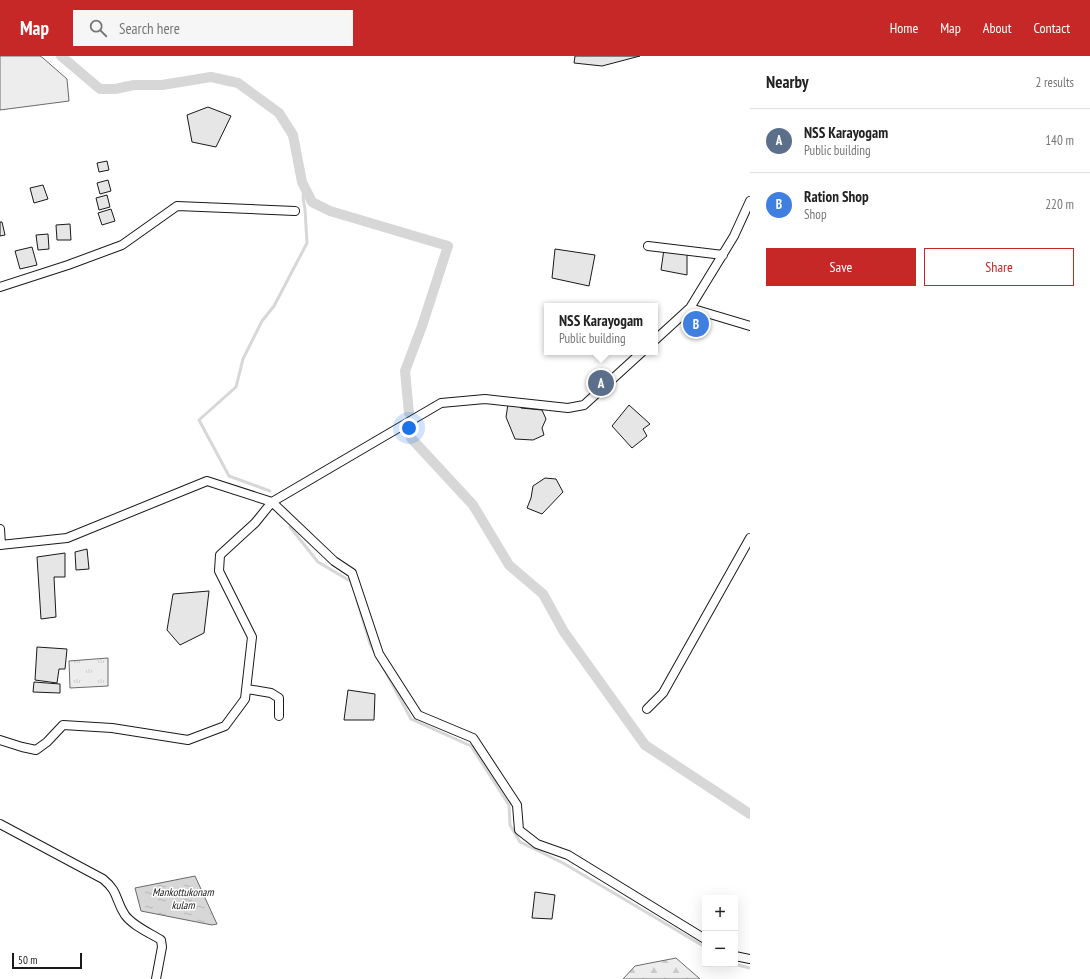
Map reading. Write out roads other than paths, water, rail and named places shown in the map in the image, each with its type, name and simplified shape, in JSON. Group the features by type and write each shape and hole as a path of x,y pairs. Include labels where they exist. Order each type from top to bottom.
{"street":[{"path":"658,337 690,308 734,236 750,201"},
{"path":"0,287 68,265 122,245 177,206 295,211"},
{"path":"648,246 723,255"},
{"path":"690,308 750,326"},
{"path":"0,740 36,750 63,725 112,728 188,740 225,726 246,699 252,637 219,571 220,555 255,523 272,502 442,403 485,399 568,408 584,405 639,355"},
{"path":"0,529 0,545 67,538 207,481 272,502 334,561 352,573 379,654 418,715 473,738 517,805 520,830 536,844 568,855 702,937"},
{"path":"647,709 663,693 750,538"},
{"path":"246,689 271,693 279,698 279,716"},
{"path":"0,824 103,879 113,887 126,916 142,929 161,940 162,947 156,979"},
{"path":"738,957 750,959"}],"water":[{"name":"Mankottukonam kulam","path":"195,876 217,924 212,925 141,911 135,888"}],"waterway":[{"path":"61,56 100,89 115,89 134,85 162,85 211,77 238,83 279,113 293,135 302,182 312,202 330,211 448,246 422,326 405,371 409,413"},
{"path":"270,491 229,476 199,420 236,387 243,359 262,321 274,306 307,243 303,198 304,186"},
{"path":"410,431 411,438 473,505 509,565 543,594 564,632 645,745 750,814"},
{"path":"290,527 318,562 352,582 352,585"},
{"path":"357,600 370,644 375,653"},
{"path":"382,665 411,719 471,746 509,805 510,825 520,842 563,863 702,945"},
{"path":"738,965 750,968"}],"place":[{"name":"Ration Shop","path":"696,324"},
{"name":"NSS Karayogam","path":"601,383"}]}
